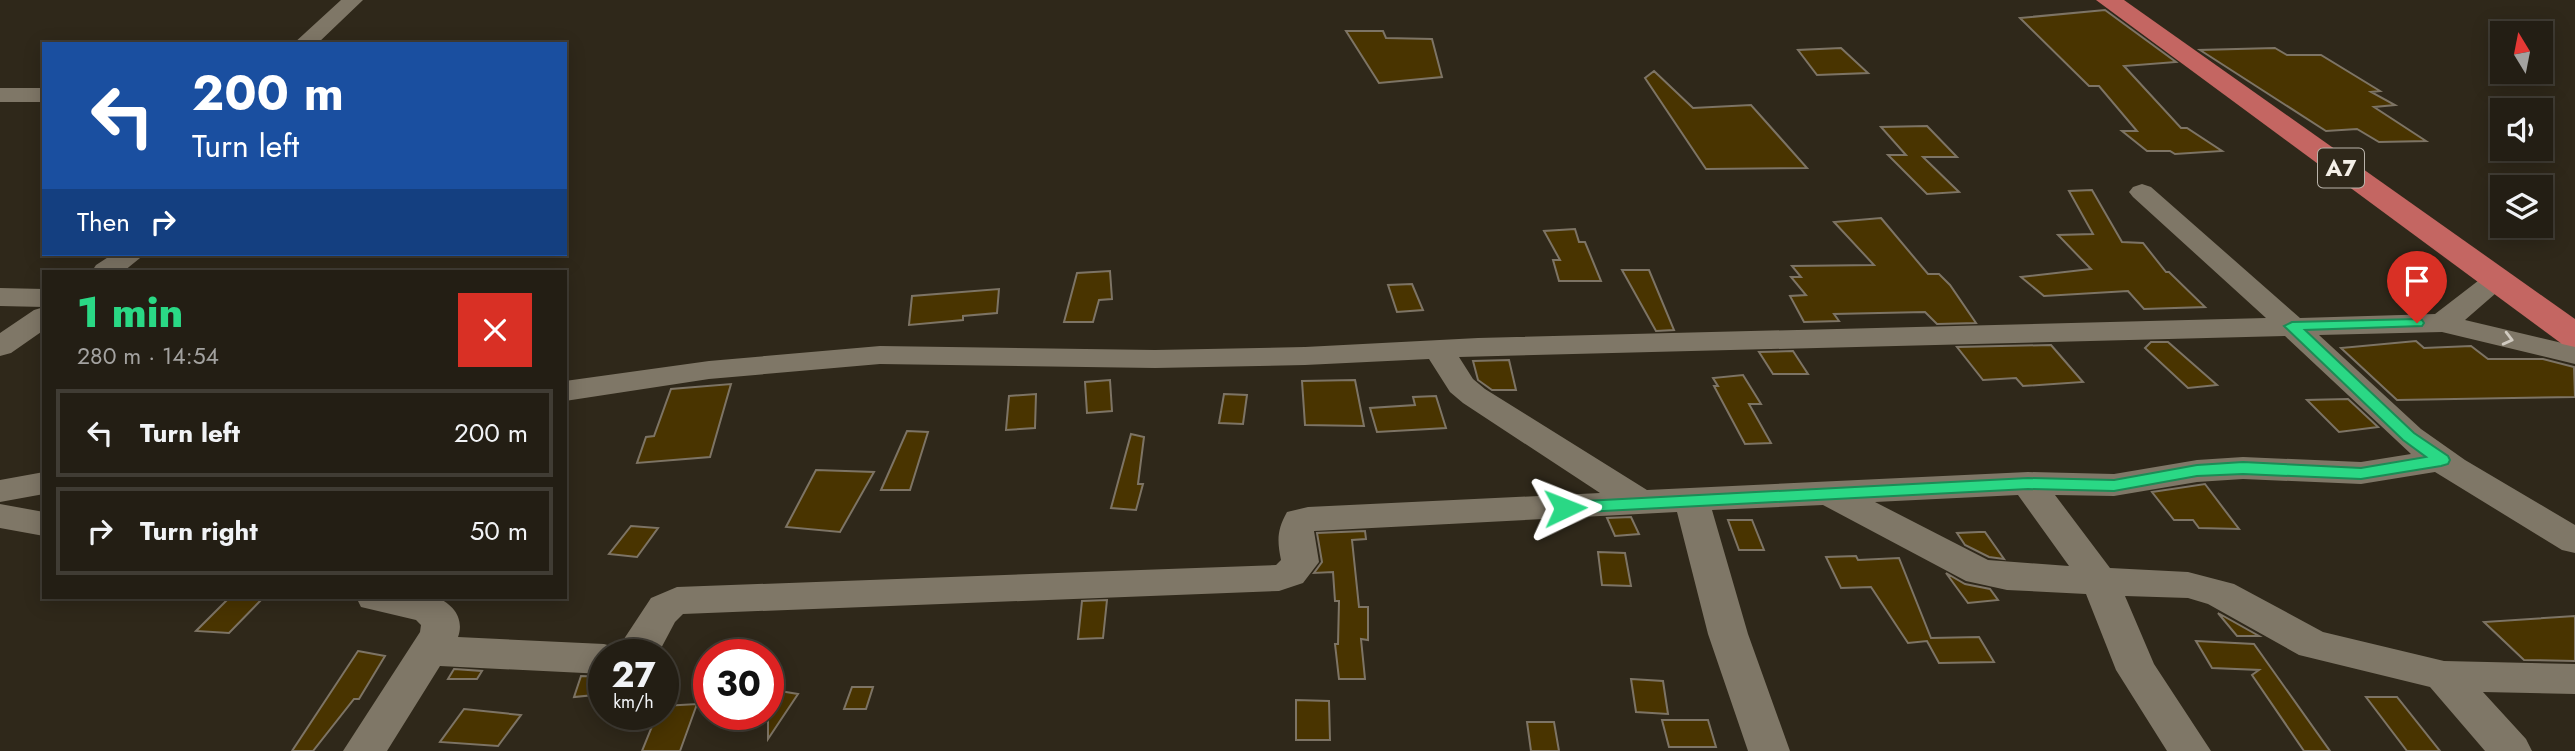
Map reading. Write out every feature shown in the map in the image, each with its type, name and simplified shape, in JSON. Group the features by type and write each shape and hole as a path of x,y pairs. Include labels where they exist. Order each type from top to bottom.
{"highway":[{"name":"A7","path":"2108,0 2575,336"}],"street":[{"path":"306,42 354,0"},
{"path":"3,96 42,94"},
{"path":"2142,192 2292,326 2409,436 2441,460 2574,540"},
{"path":"107,270 128,256"},
{"path":"2442,323 2497,280"},
{"path":"0,297 42,298"},
{"path":"0,346 42,317"},
{"path":"567,391 709,370 880,355 1155,359 1305,356 1438,349 2442,323 2575,355"},
{"path":"1438,349 1461,385 1474,397 1643,504"},
{"path":"647,639 660,613 671,603 700,599 1279,578 1290,574 1300,562 1294,535 1300,521 2028,484 2114,485 2197,471 2243,468 2361,473 2441,460"},
{"path":"0,491 42,482"},
{"path":"2028,484 2101,583 2136,670 2190,751"},
{"path":"1831,495 1979,572 2007,578 2188,585 2221,594 2314,645 2444,676 2575,679"},
{"path":"1692,501 1728,634 1769,751"},
{"path":"0,516 42,524"},
{"path":"364,751 440,634 441,620 428,609 383,599"},
{"path":"429,651 588,658"},
{"path":"2444,676 2511,751"}],"building":[{"path":"2105,10 2176,62 2124,66 2181,128 2187,128 2222,151 2175,154 2170,151 2147,151 2122,131 2137,131 2099,86 2089,86 2020,18"},
{"path":"1346,31 1383,31 1386,38 1432,39 1442,77 1379,83"},
{"path":"1841,48 1868,73 1817,75 1798,50"},
{"path":"2275,48 2287,55 2321,55 2380,91 2371,92 2395,105 2374,107 2426,141 2379,142 2357,129 2326,131 2200,50"},
{"path":"1654,71 1693,108 1751,105 1807,168 1706,169 1645,78"},
{"path":"1927,126 1957,157 1923,157 1959,192 1927,194 1888,155 1906,155 1881,127"},
{"path":"2092,190 2122,242 2143,243 2166,272 2205,307 2144,309 2128,291 2044,296 2021,277 2091,269 2058,235 2093,234 2069,191"},
{"path":"1881,218 1928,274 1939,274 1950,285 1976,323 1937,324 1925,312 1834,314 1839,321 1804,322 1790,296 1806,295 1791,277 1801,277 1792,266 1874,265 1834,222"},
{"path":"1575,229 1579,242 1585,242 1601,281 1559,281 1553,260 1560,260 1544,231"},
{"path":"1622,270 1649,270 1674,330 1656,331"},
{"path":"1110,271 1112,299 1099,300 1093,322 1064,322 1077,273"},
{"path":"1412,284 1423,310 1397,312 1388,285"},
{"path":"999,289 997,313 963,316 963,320 909,325 912,296"},
{"path":"2416,341 2424,348 2471,346 2488,359 2543,359 2574,367 2575,397 2397,400 2341,348"},
{"path":"2151,342 2168,342 2217,385 2188,388 2145,348"},
{"path":"2051,345 2083,382 2023,386 2016,378 1983,380 1957,347"},
{"path":"1793,351 1808,374 1773,374 1759,352"},
{"path":"1509,360 1516,390 1492,390 1478,380 1473,361"},
{"path":"1743,375 1761,404 1749,404 1771,443 1745,444 1714,386 1718,386 1713,378"},
{"path":"1110,380 1112,411 1087,413 1085,382"},
{"path":"1355,380 1364,426 1305,425 1302,381"},
{"path":"731,384 710,457 637,463 646,437 654,436 671,389"},
{"path":"1036,394 1035,428 1006,430 1009,396"},
{"path":"1224,394 1247,395 1243,424 1219,423"},
{"path":"1436,396 1446,428 1377,432 1370,408 1415,405 1413,397"},
{"path":"2348,399 2378,427 2339,432 2307,400"},
{"path":"907,431 928,432 910,490 881,490"},
{"path":"1131,434 1144,437 1138,484 1143,484 1136,510 1111,508"},
{"path":"816,470 874,472 840,532 786,527"},
{"path":"2205,484 2239,529 2199,528 2193,520 2174,520 2152,492"},
{"path":"1631,517 1639,534 1615,536 1607,518"},
{"path":"1728,520 1752,520 1764,550 1739,550"},
{"path":"631,526 658,528 637,557 609,554"},
{"path":"1365,531 1366,539 1352,540 1359,607 1368,607 1368,640 1361,639 1365,679 1339,679 1335,644 1338,644 1339,601 1335,601 1333,572 1314,573 1322,562 1317,533"},
{"path":"1985,532 2004,559 1989,557 1965,545 1957,533"},
{"path":"1598,552 1625,553 1631,586 1602,585"},
{"path":"1856,556 1858,560 1899,558 1931,638 1979,637 1994,662 1939,663 1927,641 1908,643 1871,587 1841,588 1826,557"},
{"path":"1946,573 1965,584 1990,589 1998,600 1968,603"},
{"path":"228,599 262,599 229,633 196,631"},
{"path":"1107,600 1103,638 1078,639 1082,601"},
{"path":"2218,613 2259,636 2237,636"},
{"path":"2575,616 2575,661 2524,660 2484,622"},
{"path":"2196,641 2254,644 2330,751 2304,751 2252,675 2259,670 2212,668"},
{"path":"358,651 385,656 359,699 354,699 313,751 292,751"},
{"path":"454,669 482,671 477,679 448,679"},
{"path":"581,676 588,676 588,696 574,697"},
{"path":"1631,679 1663,681 1668,714 1636,712"},
{"path":"852,687 873,687 866,709 844,709"},
{"path":"784,692 798,694 784,715"},
{"path":"2366,697 2397,697 2440,751 2407,751"},
{"path":"1296,700 1329,701 1330,740 1296,740"},
{"path":"693,704 693,715 680,751 642,751 651,730 679,730 679,705"},
{"path":"464,709 521,715 498,746 440,742"},
{"path":"1662,720 1708,720 1716,747 1669,747"},
{"path":"1527,722 1554,722 1559,751 1531,751"}],"route":[{"path":"1565,508 2028,484 2114,485 2165,475 2243,468 2334,474 2361,473 2441,460 2409,436 2292,326 2417,323"}]}
